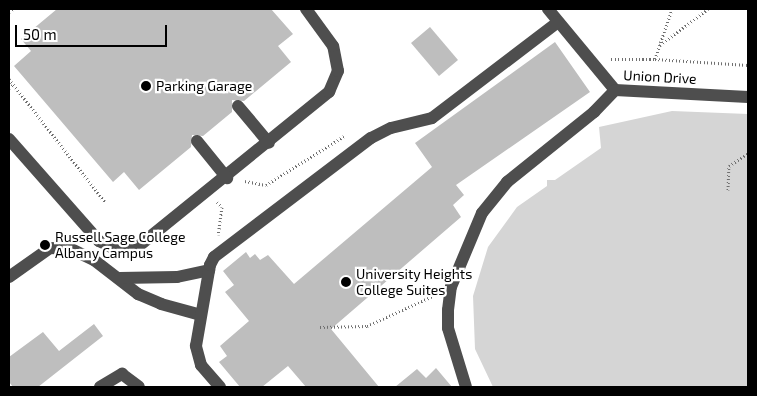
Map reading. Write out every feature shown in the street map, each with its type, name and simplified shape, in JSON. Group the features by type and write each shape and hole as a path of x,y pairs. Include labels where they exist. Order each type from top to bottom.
{"lane":[{"path":"9,139 99,241 113,248 135,249 144,244 227,178 329,92 338,71 330,37 306,9"},
{"name":"Union Drive","path":"548,9 615,90 748,97"},
{"path":"220,387 197,357 209,270 214,257 371,138 391,128 432,118 558,22"},
{"path":"466,387 448,328 451,293 482,213 507,182 594,112 615,90"},
{"path":"238,106 269,143"},
{"path":"197,141 227,178"},
{"path":"9,277 50,248 71,249 120,278 130,288 146,297 202,314"},
{"path":"120,278 177,278 209,270"},
{"path":"100,387 122,374 139,387"}],"path":[{"path":"9,12 13,9"},
{"path":"655,59 672,9"},
{"path":"659,45 708,9"},
{"path":"608,59 655,59 748,65"},
{"path":"9,79 106,203"},
{"path":"9,88 13,85"},
{"path":"227,178 266,186 352,131"},
{"path":"728,190 729,166 748,154"},
{"path":"208,193 222,207 216,233 231,244"},
{"path":"320,327 367,326 430,295 451,293"}],"shaded area":[{"path":"672,111 748,114 748,387 493,387 475,349 473,296 488,247 517,207 547,186 547,180 555,180 601,148 599,127"}],"building":[{"name":"Parking Garage","path":"57,9 271,9 293,34 278,46 291,62 244,101 232,100 232,112 203,136 192,135 191,147 139,190 124,172 113,182 14,66 31,51 21,39"},
{"path":"430,27 458,60 439,76 411,43"},
{"name":"University Heights College Suites","path":"555,42 590,92 456,185 464,195 453,205 461,217 331,329 379,387 306,387 288,366 262,387 240,387 219,362 227,356 220,346 249,321 225,292 234,285 223,271 246,252 250,258 255,254 260,260 268,255 294,284 432,167 415,143"},
{"path":"94,324 103,336 38,387 13,387 9,382 9,357 43,332 59,351"},
{"path":"436,368 452,387 395,387 417,369 426,378"}],"place":[{"name":"Parking Garage","path":"146,86"},
{"name":"Russell Sage College Albany Campus","path":"45,245"},
{"name":"University Heights College Suites","path":"346,282"}]}
